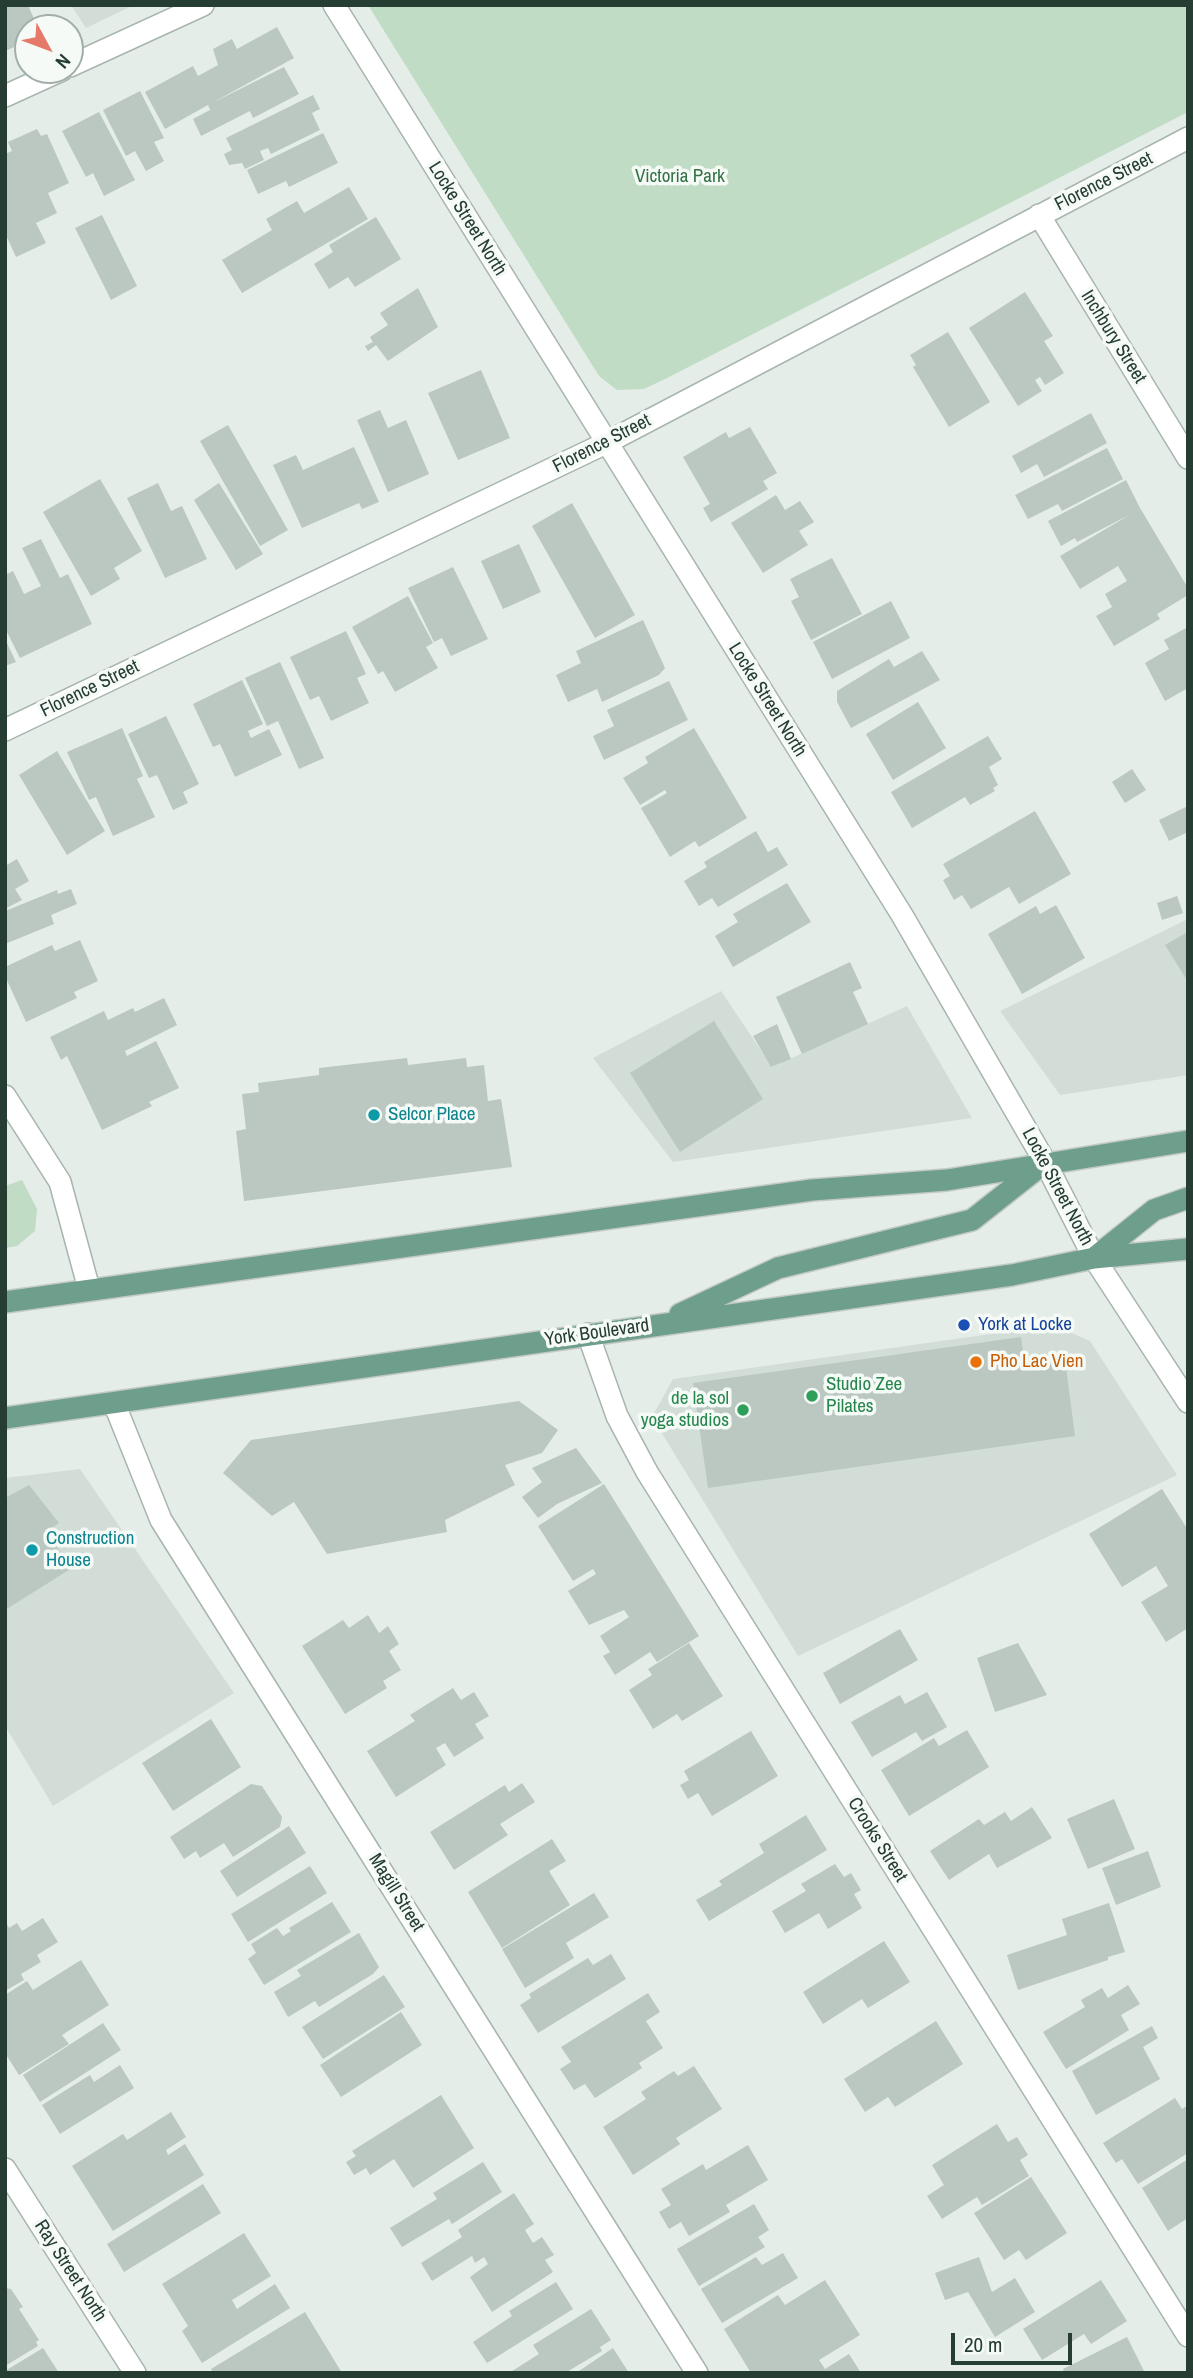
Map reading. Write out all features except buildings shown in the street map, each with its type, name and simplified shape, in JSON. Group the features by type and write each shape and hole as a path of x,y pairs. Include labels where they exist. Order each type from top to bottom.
{"main road":[{"path":"5,1302 812,1190 947,1180 1045,1162 1188,1141"},
{"path":"659,1324 778,1268 972,1220 1045,1162"},
{"path":"1094,1258 1154,1210 1188,1198"},
{"name":"York Boulevard","path":"5,1418 1012,1275 1094,1258 1188,1249"}],"street":[{"path":"84,60 203,5"},
{"name":"Locke Street North","path":"334,5 902,915 1045,1162 1094,1258 1188,1402"},
{"path":"5,96 31,84"},
{"name":"Florence Street","path":"5,730 606,443 1188,138"},
{"name":"Inchbury Street","path":"1039,215 1188,458"},
{"path":"5,1096 60,1182 89,1289"},
{"name":"Crooks Street","path":"588,1334 617,1416 647,1472 1188,2336"},
{"name":"Magill Street","path":"114,1403 161,1520 697,2373"},
{"name":"Ray Street North","path":"5,2169 135,2373"}],"shaded area":[{"path":"71,5 134,5 86,28 84,14 77,14"},
{"path":"1188,919 1188,1075 1060,1095 1000,1011"},
{"path":"721,991 772,1067 907,1006 972,1118 673,1162 593,1058"},
{"path":"1054,1325 1090,1341 1177,1475 798,1656 652,1417 673,1379"},
{"path":"80,1469 234,1693 53,1806 5,1726 5,1478"}],"green space":[{"name":"Victoria Park","path":"368,5 1188,5 1188,112 667,378 644,389 617,390 599,376"},
{"path":"22,1180 37,1209 35,1231 17,1246 5,1248 5,1186"}],"place":[{"name":"Selcor Place","path":"374,1115"},
{"name":"York at Locke","path":"964,1325"},
{"name":"Pho Lac Vien","path":"976,1362"},
{"name":"Studio Zee Pilates","path":"812,1396"},
{"name":"de la sol yoga studios","path":"743,1410"},
{"name":"Construction House","path":"32,1550"}]}
